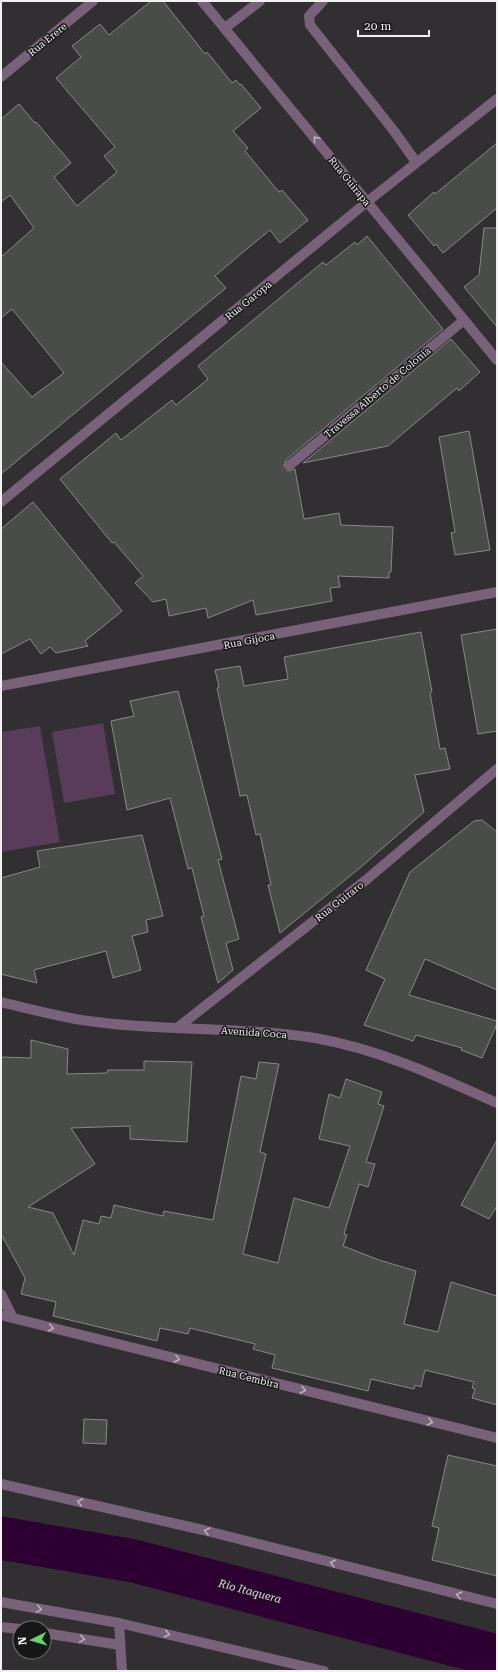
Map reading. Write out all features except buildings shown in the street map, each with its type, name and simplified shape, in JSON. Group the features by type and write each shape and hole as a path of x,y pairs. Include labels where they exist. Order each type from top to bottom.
{"street":[{"name":"Rua Erere","path":"1,76 93,1"},
{"name":"Rua Guirapa","path":"202,1 497,360"},
{"path":"225,28 260,1"},
{"path":"323,1 309,16 310,25 394,130 416,162"},
{"name":"Rua Garopa","path":"1,502 416,162 497,99"},
{"name":"Travessa Alberto de Colonia","path":"290,465 464,320"},
{"name":"Rua Gijoca","path":"1,686 497,592"},
{"name":"Rua Guiraro","path":"177,1028 366,880 497,769"},
{"name":"Avenida Coca","path":"1,1002 90,1022 280,1033 317,1039 370,1052 441,1077 497,1103"},
{"path":"1,1294 13,1318"},
{"name":"Rua Cembira","path":"1,1315 497,1438"},
{"path":"1,1484 203,1530 497,1604"},
{"path":"1,1602 119,1623 324,1671"},
{"path":"119,1623 122,1671"},
{"path":"1,1627 12,1628"},
{"path":"52,1634 120,1645"}],"shaded area":[{"path":"103,723 115,794 64,803 52,732"},
{"path":"40,726 60,842 1,852 1,732"}],"waterway":[{"name":"Rio Itaquera","path":"1,1538 134,1561 497,1656"}]}
